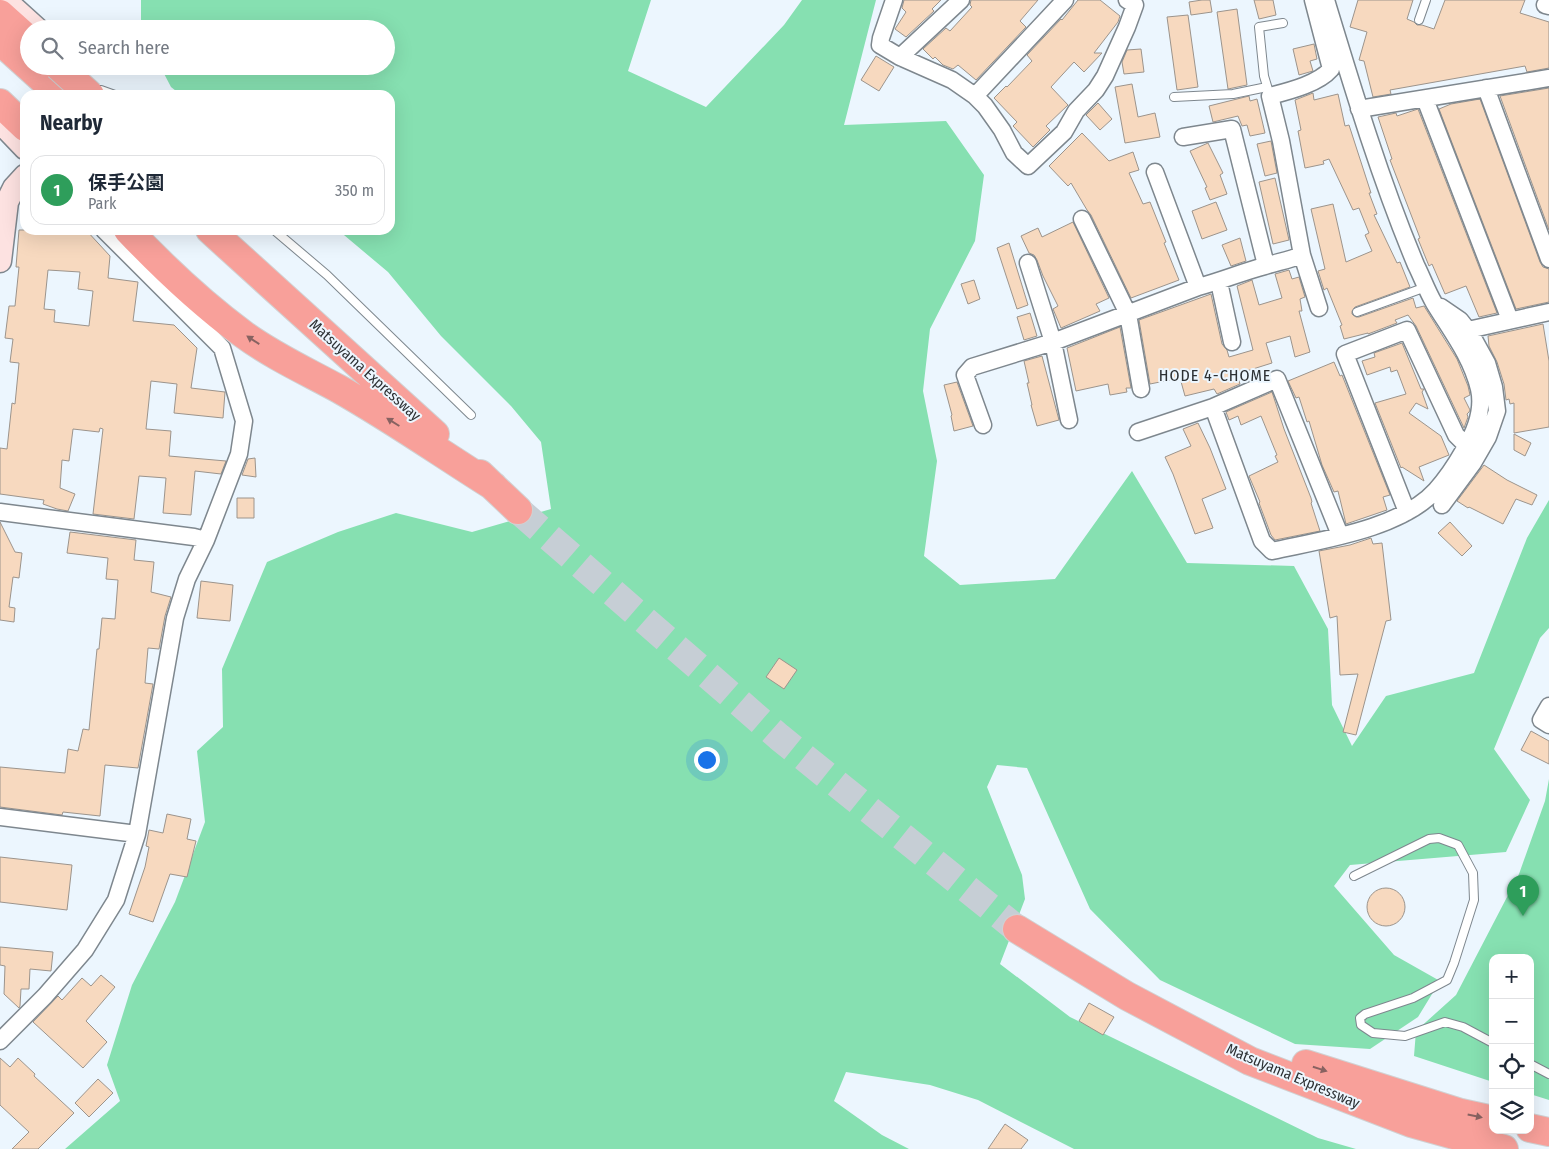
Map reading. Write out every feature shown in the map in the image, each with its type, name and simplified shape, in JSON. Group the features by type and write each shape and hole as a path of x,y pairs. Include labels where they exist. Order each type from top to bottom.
{"highway":[{"path":"0,14 20,32"},
{"path":"0,41 20,55"},
{"path":"49,75 70,90"},
{"path":"64,75 73,90"},
{"path":"0,103 20,122"},
{"path":"133,235 194,296 244,335 278,357 339,389 493,486"},
{"name":"Matsuyama Expressway","path":"216,235 518,510"},
{"path":"241,235 262,255 357,362"},
{"name":"Matsuyama Expressway","path":"1017,928 1127,996 1250,1061 1411,1123 1504,1149"},
{"path":"1127,996 1317,1068 1461,1113 1489,1119"},
{"path":"1411,1123 1470,1149"},
{"path":"1534,1129 1549,1132"}],"main road":[{"path":"6,0 27,20"},
{"path":"74,75 76,90"},
{"path":"0,122 20,143"},
{"path":"0,261 7,202 13,184"}],"street":[{"path":"894,0 880,45 900,58 952,80 975,96 985,106 1002,130 1014,152 1028,166 1064,132 1076,111 1096,90 1106,76 1128,27 1135,5 1128,0"},
{"path":"900,58 961,0"},
{"path":"975,96 1065,0"},
{"path":"1314,0 1331,69 1326,76 1296,89 1269,92 1281,141 1302,254 1319,308"},
{"path":"1212,407 1262,541 1272,551 1370,527 1407,512 1436,492 1467,446 1476,428 1480,410 1479,390 1471,364 1429,294 1393,206 1359,109 1326,0"},
{"path":"1359,109 1549,78"},
{"path":"1486,88 1549,258"},
{"path":"1425,98 1510,320"},
{"path":"1182,137 1232,129 1266,265"},
{"path":"1155,172 1198,287"},
{"path":"1082,219 1128,314 1140,389"},
{"path":"0,1041 45,996 85,950 116,900 137,834 175,618 187,579 206,540 239,454 244,421 222,348 109,235"},
{"path":"982,424 965,375 972,367 1053,342 1198,287 1266,265 1287,261 1302,254"},
{"path":"1028,263 1053,342 1069,420"},
{"path":"1218,282 1232,342"},
{"path":"1429,294 1460,320 1468,330 1486,363 1494,387 1497,410 1488,437 1473,463 1442,505"},
{"path":"1468,330 1549,312"},
{"path":"1407,512 1345,354 1408,330 1456,435 1467,446"},
{"path":"1138,432 1212,407 1277,379 1340,535"},
{"path":"0,512 206,540"},
{"path":"1549,706 1541,720 1549,725"},
{"path":"0,817 137,834"}],"lane":[{"path":"1419,20 1426,0"},
{"path":"1174,97 1269,92 1264,76 1259,27 1283,23"},
{"path":"280,235 327,276 471,415"},
{"path":"1357,312 1429,294"},
{"path":"1354,876 1429,839 1439,838 1458,845 1473,873 1474,900 1447,980 1413,998 1365,1014 1360,1018 1361,1025 1372,1033 1405,1036 1445,1022 1463,1027 1489,1041"},
{"path":"1534,1066 1549,1074"}],"green space":[{"path":"141,0 651,0 628,71 706,107 784,25 802,0 876,0 844,125 946,121 984,175 975,241 930,329 923,391 937,461 924,556 960,585 1055,579 1132,471 1187,563 1294,566 1328,629 1332,705 1352,746 1386,696 1474,673 1527,538 1549,500 1549,628 1540,638 1494,749 1530,800 1506,852 1350,865 1334,886 1394,955 1440,981 1418,1017 1370,1049 1295,1044 1160,980 1090,909 1027,768 997,765 987,787 1022,875 1025,899 1000,964 1070,1017 1318,1138 1356,1149 1074,1149 978,1100 930,1085 846,1072 834,1101 882,1135 909,1149 65,1149 120,1101 107,1065 132,985 175,902 205,822 197,751 223,727 222,669 267,562 338,532 396,513 472,532 551,509 541,442 511,406 441,336 388,272 344,235 395,235 395,90 175,90 165,75 395,75 395,20 141,20"},
{"path":"1549,779 1549,1100 1534,1095 1534,954 1489,954 1489,1081 1414,1056 1416,1031 1456,995 1519,874 1545,801"}],"building":[{"path":"904,0 941,0 932,9 934,11 906,37 895,29 906,12 902,8"},
{"path":"971,0 1038,0 1020,21 1026,27 976,80 958,65 953,69 943,65 935,57 933,59 923,49 946,28 950,31 972,7 970,5"},
{"path":"1078,0 1100,0 1120,16 1118,22 1094,53 1102,53 1084,72 1074,62 1051,87 1068,105 1046,126 1050,130 1033,147 1013,126 1017,122 994,98 1032,61 1027,55 1062,20"},
{"path":"1210,0 1212,12 1191,15 1189,2"},
{"path":"1254,0 1273,0 1276,15 1259,19"},
{"path":"1358,0 1413,0 1407,19 1417,25 1434,29 1445,0 1525,0 1520,13 1549,22 1549,68 1527,72 1525,66 1390,90 1391,94 1373,97 1364,61 1359,60 1367,32 1350,27"},
{"path":"1237,9 1247,85 1228,89 1217,12"},
{"path":"1188,15 1198,87 1177,90 1167,17"},
{"path":"1314,44 1317,59 1310,61 1313,71 1299,75 1293,49"},
{"path":"1141,49 1144,72 1124,74 1122,62 1127,50"},
{"path":"876,56 894,67 879,91 861,80"},
{"path":"1132,84 1138,117 1155,113 1160,137 1125,143 1115,87"},
{"path":"1549,88 1549,230 1500,96"},
{"path":"1313,93 1314,100 1338,94 1345,126 1349,125 1371,193 1369,193 1377,214 1374,215 1397,263 1400,262 1410,287 1355,307 1352,314 1359,317 1413,298 1416,308 1424,306 1457,359 1468,386 1470,395 1464,398 1470,410 1467,414 1468,417 1464,428 1416,326 1408,315 1395,320 1397,323 1368,334 1344,339 1340,326 1342,325 1327,288 1324,290 1318,271 1325,269 1311,209 1333,204 1346,262 1372,251 1365,235 1369,233 1359,208 1353,210 1329,159 1323,161 1324,164 1305,168 1298,131 1301,130 1295,100"},
{"path":"1249,96 1250,101 1257,99 1265,133 1250,136 1247,125 1242,126 1238,116 1213,122 1209,106"},
{"path":"1480,99 1540,262 1543,267 1549,269 1549,302 1516,309 1439,109 1451,104"},
{"path":"1098,103 1112,119 1100,130 1086,115"},
{"path":"1418,109 1497,313 1479,317 1466,286 1445,294 1432,264 1429,266 1418,239 1420,238 1390,160 1392,159 1378,117 1396,113 1397,116"},
{"path":"1082,133 1109,161 1133,152 1139,170 1129,173 1143,204 1150,202 1179,280 1131,298 1091,215 1071,183 1068,186 1049,166"},
{"path":"1271,141 1277,173 1265,176 1257,144"},
{"path":"1208,143 1223,173 1220,175 1227,194 1210,200 1205,188 1207,187 1190,151"},
{"path":"1275,178 1289,240 1273,244 1259,182"},
{"path":"1216,202 1227,230 1202,239 1192,211"},
{"path":"1073,222 1109,298 1096,304 1100,311 1061,328 1053,309 1058,306 1037,260 1034,255 1029,253 1021,236 1038,228 1042,237"},
{"path":"19,230 20,235 91,235 110,256 108,278 138,282 133,321 174,325 197,348 191,388 225,392 223,418 174,413 177,384 151,381 146,429 171,431 169,456 226,461 221,474 195,471 191,515 163,513 166,478 139,476 134,519 93,514 103,429 100,428 99,432 73,429 69,461 62,460 60,488 75,494 68,511 43,504 44,500 0,494 0,448 7,449 12,403 15,404 19,363 10,362 13,339 5,338 9,306 15,306 19,267 16,267","holes":["48,270 80,272 78,289 93,291 89,326 54,322 55,310 44,309"]},
{"path":"1240,238 1246,261 1231,266 1222,245"},
{"path":"1009,243 1028,305 1017,309 997,248"},
{"path":"1289,270 1292,279 1299,277 1305,297 1300,299 1302,311 1299,311 1310,352 1295,357 1290,336 1266,343 1272,363 1237,374 1240,384 1217,394 1214,389 1185,396 1180,378 1150,384 1139,320 1211,294 1222,344 1227,350 1229,357 1253,350 1237,286 1252,280 1259,305 1282,298 1275,274"},
{"path":"974,280 980,299 968,304 961,284"},
{"path":"1030,313 1037,336 1024,340 1017,317"},
{"path":"1543,324 1549,361 1549,427 1514,433 1514,403 1510,404 1509,399 1506,400 1504,384 1497,362 1489,346 1488,336"},
{"path":"1120,327 1131,388 1126,388 1127,392 1110,395 1108,384 1076,391 1067,348"},
{"path":"1402,343 1421,389 1424,389 1422,392 1428,409 1416,403 1409,413 1441,436 1449,455 1419,467 1424,481 1401,468 1375,403 1406,394 1397,370 1391,372 1390,367 1367,375 1362,361 1375,357 1374,353"},
{"path":"1042,356 1059,420 1037,426 1031,405 1024,361"},
{"path":"1334,362 1340,376 1342,375 1390,495 1383,497 1387,510 1346,524 1338,491 1334,492 1322,465 1309,421 1307,422 1299,397 1296,398 1288,381"},
{"path":"957,382 973,426 954,431 944,385"},
{"path":"1272,392 1284,429 1311,498 1320,531 1275,540 1271,535 1249,476 1278,462 1275,456 1277,455 1261,416 1241,425 1238,416 1229,420 1226,412"},
{"path":"1198,423 1226,489 1202,499 1213,528 1195,534 1165,457 1191,446 1183,429"},
{"path":"1514,434 1531,443 1525,456 1514,450"},
{"path":"255,458 256,477 242,475 248,459"},
{"path":"1484,465 1507,480 1537,495 1532,505 1516,499 1503,524 1457,501"},
{"path":"237,498 254,498 254,518 237,518"},
{"path":"0,522 15,552 22,553 19,578 13,577 9,607 15,608 14,622 0,620"},
{"path":"1450,522 1472,546 1462,556 1438,533"},
{"path":"70,532 136,540 134,560 154,562 151,592 171,597 165,616 159,649 148,648 145,683 153,684 138,768 105,765 100,816 63,812 62,815 0,807 0,767 65,773 68,749 78,751 83,729 89,730 102,618 115,619 118,580 106,579 108,558 67,553"},
{"path":"1371,538 1373,544 1382,543 1391,620 1386,621 1356,735 1343,732 1358,674 1340,675 1337,616 1330,618 1319,551 1350,545"},
{"path":"201,581 233,585 230,621 197,618"},
{"path":"779,658 797,670 784,689 766,677"},
{"path":"1531,731 1549,741 1549,764 1521,750"},
{"path":"167,814 191,819 187,839 196,841 187,877 170,874 153,922 129,914 145,867 149,847 146,846 149,830 163,833"},
{"path":"0,857 72,865 67,910 0,902"},
{"path":"1386,888 1393,889 1399,894 1404,900 1404,914 1399,920 1393,925 1386,926 1379,925 1373,920 1368,914 1367,907 1368,900 1373,894 1379,889"},
{"path":"0,947 53,952 51,971 30,969 29,989 21,989 19,1008 4,994 5,966 0,965"},
{"path":"101,975 115,987 86,1021 107,1042 83,1068 33,1022 58,996 62,1000 82,978 91,986"},
{"path":"1089,1003 1114,1017 1103,1035 1079,1021"},
{"path":"0,1058 10,1067 18,1058 35,1074 34,1076 74,1113 38,1149 12,1149 29,1132 0,1105"},
{"path":"98,1079 113,1093 89,1117 75,1103"},
{"path":"1005,1124 1028,1140 1021,1149 988,1149"}],"tunnel":[{"path":"518,510 779,737 1017,929"}],"place":[{"name":"保手公園","path":"1523,916"}],"district":[{"name":"HODE 4-CHOME","path":"1215,375"}]}
